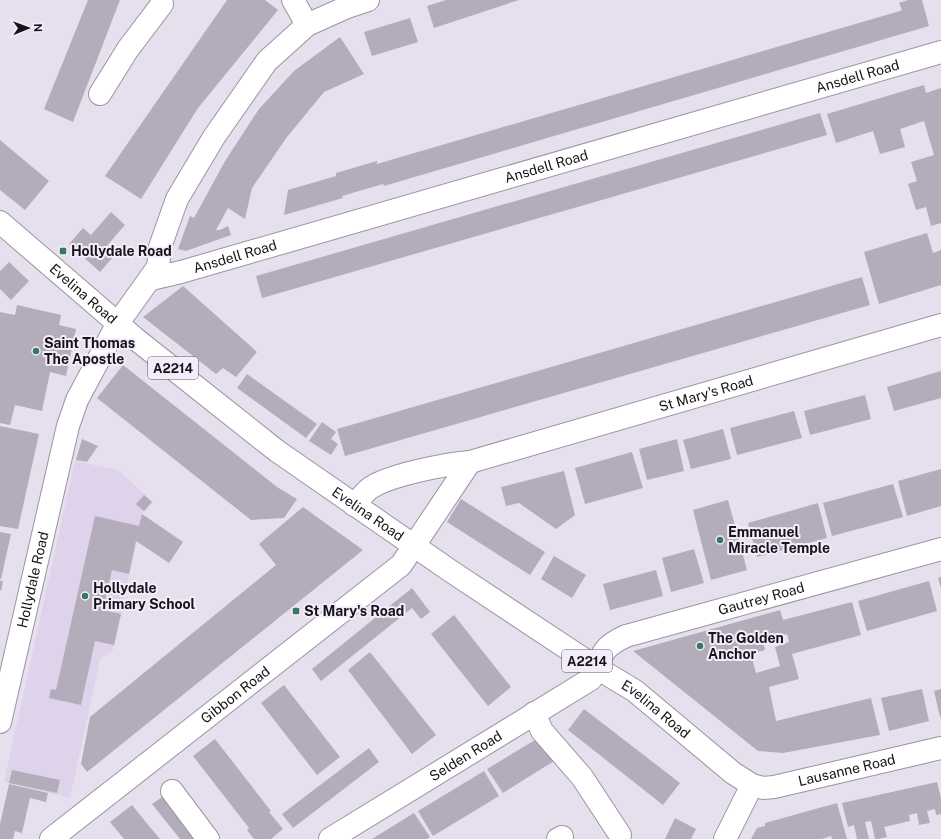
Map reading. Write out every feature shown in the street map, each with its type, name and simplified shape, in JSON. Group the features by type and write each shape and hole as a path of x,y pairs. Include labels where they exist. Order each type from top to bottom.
{"street":[{"path":"293,0 307,25"},
{"name":"Hollydale Road","path":"0,722 68,426 77,400 118,323 151,279 158,267 160,247 176,199 214,137 266,62 307,25 346,7 368,0"},
{"path":"100,94 128,49 163,1"},
{"name":"Ansdell Road","path":"151,279 181,272 941,52"},
{"name":"Evelina Road","path":"0,222 118,323 277,451 414,546 597,668 635,691 733,774 752,785"},
{"name":"St Mary's Road","path":"354,505 369,489 382,482 443,464 470,462 941,325"},
{"path":"414,546 470,462"},
{"name":"Gibbon Road","path":"51,839 378,584 401,565 414,546"},
{"name":"Gautrey Road","path":"597,668 602,653 612,642 626,636 941,549"},
{"name":"Selden Road","path":"330,839 534,712 591,679 597,668"},
{"path":"534,712 542,731 582,777 620,835"},
{"name":"Lausanne Road","path":"752,785 774,787 941,748"},
{"path":"725,839 752,785"},
{"path":"172,791 208,839"}],"shaded area":[{"name":"Hollydale Primary School","path":"75,461 118,470 153,502 143,513 113,650 100,659 70,798 4,782"}],"building":[{"path":"88,0 120,0 73,122 44,109"},
{"path":"227,0 265,0 278,10 198,108 141,199 105,176"},
{"path":"446,0 519,0 434,28 427,6"},
{"path":"908,0 922,0 929,26 384,186 383,184 342,196 343,198 284,215 288,190 336,176 336,173 377,161 377,164 900,11 902,10 899,3"},
{"path":"410,18 418,42 372,56 364,32"},
{"path":"340,37 364,74 324,92 287,137 252,188 245,219 228,208 216,230 220,230 228,226 231,235 186,251 178,249 190,216 194,218 225,161 259,109 294,71"},
{"path":"924,85 926,93 941,88 941,223 931,226 926,207 916,210 908,184 917,181 911,162 934,155 924,121 900,129 905,147 880,154 873,131 836,143 827,114"},
{"path":"820,113 827,135 262,298 256,276"},
{"path":"0,140 49,181 25,210 0,190"},
{"path":"111,212 125,225 105,248 114,256 100,272 69,244 83,228 91,235"},
{"path":"927,233 933,253 941,250 941,285 879,304 864,252"},
{"path":"9,262 29,281 11,300 0,289 0,271"},
{"path":"862,277 870,305 345,456 337,429"},
{"path":"183,286 257,352 236,377 223,368 216,374 143,317"},
{"name":"Saint Thomas The Apostle","path":"17,305 61,315 59,325 76,329 66,376 50,372 42,411 15,405 10,425 0,423 0,312 15,315"},
{"path":"123,365 277,487 297,499 284,518 251,520 97,398"},
{"path":"941,371 941,398 894,411 887,387"},
{"path":"247,374 317,424 306,438 237,388"},
{"path":"865,395 871,419 810,435 804,411"},
{"path":"794,411 802,438 737,455 730,428"},
{"path":"322,422 336,432 331,439 338,444 331,455 309,441"},
{"path":"0,426 39,434 18,529 0,526"},
{"path":"723,429 731,459 691,469 683,440"},
{"path":"82,439 98,446 87,462 76,460"},
{"path":"677,439 684,471 647,480 639,449"},
{"path":"632,452 643,488 585,504 575,468"},
{"path":"941,469 941,506 907,516 898,481"},
{"path":"564,471 575,515 556,529 519,503 506,506 501,487"},
{"path":"893,484 903,517 832,536 823,503"},
{"path":"144,495 152,502 144,511 136,504"},
{"path":"461,499 545,552 530,575 447,522"},
{"name":"Emmanuel Miracle Temple","path":"728,500 747,570 711,580 693,510"},
{"path":"818,503 827,538 757,557 748,523"},
{"path":"303,507 363,550 87,772 81,764 90,717 276,565 259,544"},
{"path":"142,514 183,542 169,563 136,541 129,574 112,570 103,610 121,614 114,645 95,641 81,705 49,698 51,689 56,690 95,516 139,526"},
{"path":"0,532 11,534 1,579 0,579"},
{"path":"694,549 704,583 671,592 662,558"},
{"path":"554,556 586,575 572,598 541,579"},
{"path":"656,570 663,596 610,610 603,584"},
{"path":"941,577 941,588 938,578"},
{"path":"0,581 3,581 1,591 0,590"},
{"path":"929,581 937,611 867,631 858,601"},
{"path":"412,588 430,612 421,619 412,608 321,681 312,669"},
{"path":"852,602 861,635 792,654 799,679 769,687 776,721 871,698 880,735 783,753 758,751 633,651 780,610 783,620","holes":["787,634 789,642 775,647 780,666 756,673 751,654 765,650 763,641"]},
{"path":"454,615 511,687 488,706 431,634"},
{"path":"370,652 436,735 412,754 348,670"},
{"path":"284,685 340,757 317,775 261,703"},
{"path":"922,689 929,721 889,731 881,698"},
{"path":"941,689 941,717 940,717 934,691"},
{"path":"584,709 680,783 663,805 568,730"},
{"path":"540,737 554,761 503,793 487,769"},
{"path":"215,739 271,811 269,812 283,829 271,839 254,839 247,830 249,828 193,756"},
{"path":"369,748 379,762 293,828 282,814"},
{"path":"12,770 60,780 57,793 9,783"},
{"path":"484,771 499,796 433,836 418,811"},
{"path":"937,782 941,798 941,814 936,815 935,809 927,811 930,823 919,825 917,813 909,815 910,821 884,827 887,837 879,839 875,839 871,821 865,822 869,839 857,839 854,825 848,827 842,803"},
{"path":"9,784 48,793 46,802 30,798 22,833 15,831 13,839 0,839 0,824"},
{"path":"165,795 199,839 180,839 152,804"},
{"path":"837,803 847,839 832,839 831,836 822,839 751,839 757,828 765,826 765,823"},
{"path":"132,805 160,839 124,839 110,822"},
{"path":"414,813 430,837 427,839 372,839"},
{"path":"675,818 696,829 691,839 665,839"}],"place":[{"name":"Hollydale Road","path":"63,251"},
{"name":"Saint Thomas The Apostle","path":"36,351"},
{"name":"Emmanuel Miracle Temple","path":"720,540"},
{"name":"Hollydale Primary School","path":"85,596"},
{"name":"St Mary's Road","path":"296,611"},
{"name":"The Golden Anchor","path":"700,646"}]}
